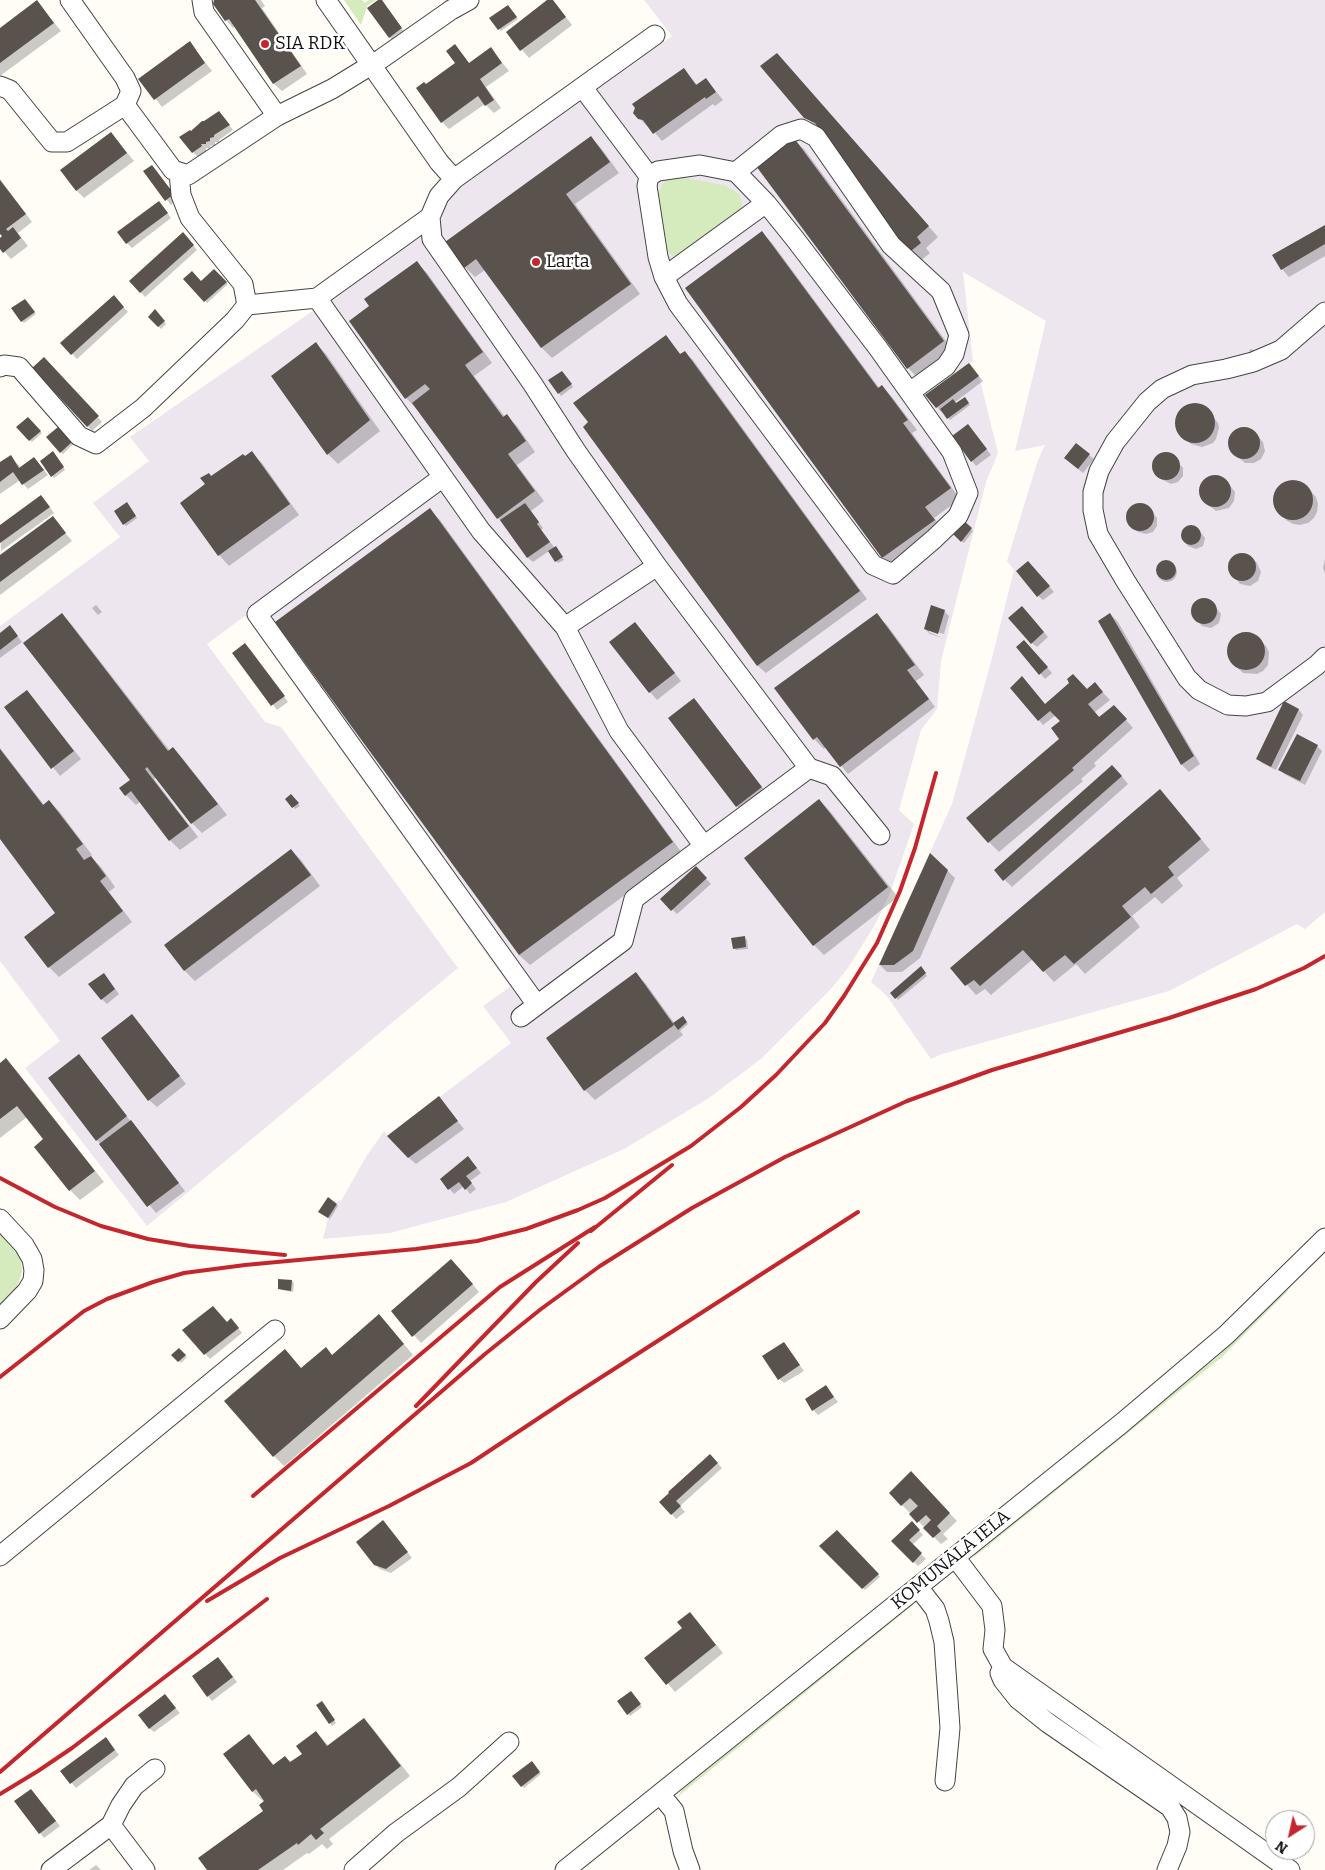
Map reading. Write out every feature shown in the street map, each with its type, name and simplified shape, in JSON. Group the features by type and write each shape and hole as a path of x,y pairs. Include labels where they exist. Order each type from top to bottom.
{"street":[{"path":"0,86 10,90 52,142 67,142 125,104 131,91 125,78 70,0"},
{"path":"202,0 204,12 277,116"},
{"path":"326,0 439,162 454,179"},
{"path":"125,104 173,170 188,174 277,116 332,89 372,64 447,5 469,0"},
{"path":"247,305 317,298 430,217 440,196 454,179 583,88 654,35"},
{"path":"583,88 649,176 647,186 654,237 664,277 678,304 873,565 893,574 958,516 968,493 952,452 878,348 766,203 736,172 700,165 658,171 649,176"},
{"path":"736,172 782,135 801,129 816,138 891,245 941,291 959,335 954,354 946,366 910,392"},
{"path":"0,367 4,365 19,366 79,436 96,444 143,408 236,320 247,305 244,284 190,218 182,195 179,172"},
{"path":"664,277 766,203"},
{"path":"430,217 432,239 532,383 576,451 657,566 809,768 832,776 880,835"},
{"path":"317,298 482,530 565,627 619,731 704,846"},
{"path":"1325,312 1281,350 1253,362 1226,370 1192,375 1162,389 1147,402 1115,442 1100,471 1094,492 1093,510 1098,534 1120,572 1187,678 1199,690 1228,705 1246,706 1267,702 1325,657"},
{"path":"444,477 257,614 538,1005"},
{"path":"565,627 657,566"},
{"path":"521,1017 623,941 634,899 809,768"},
{"path":"0,1219 24,1244 32,1259 34,1270 28,1291 0,1319"},
{"name":"KOMUNĀLĀ IELA","path":"565,1870 1122,1423 1226,1335 1325,1238"},
{"path":"0,1556 275,1330"},
{"path":"955,1557 992,1606 995,1630 993,1649 1002,1667 1290,1870"},
{"path":"918,1587 935,1609 940,1620 944,1642 950,1728 945,1781"},
{"path":"1002,1667 1000,1673 1003,1680 1018,1699 1048,1723 1170,1807 1177,1818 1180,1832 1178,1846 1167,1870"},
{"path":"354,1870 396,1833 459,1787 509,1742"},
{"path":"51,1870 111,1825 121,1805 134,1786 155,1769"},
{"path":"660,1794 674,1811 683,1851 690,1870"},
{"path":"111,1825 145,1870"}],"shaded area":[{"path":"644,0 1325,0 1325,912 1305,929 1297,924 1169,991 942,1054 931,1059 886,995 871,982 952,804 1014,570 1007,561 1038,460 1045,445 1015,451 1046,321 963,272 973,361 969,363 979,376 998,453 986,482 941,661 937,709 921,730 899,810 914,824 890,893 876,923 848,968 831,989 761,1059 709,1098 624,1149 506,1202 390,1233 323,1239 328,1218 339,1200 341,1201 366,1157 384,1131 388,1136 511,1043 483,1006 510,987 245,616 207,644 265,722 281,727 458,968 147,1226 25,1068 60,1041 0,961 0,626 120,537 93,503 149,461 130,437 439,224 449,195 672,36"}],"green space":[{"path":"344,0 362,0 365,3 369,0 376,0 367,6 361,25"},
{"path":"674,176 724,185 739,194 742,209 681,255 674,256 665,251 657,199 662,184"},
{"path":"0,1234 17,1251 21,1258 22,1272 17,1288 0,1307"},
{"path":"1290,1289 1222,1357 973,1558 977,1551 1217,1357 1281,1295"},
{"path":"914,1604 681,1794 676,1799 682,1790"}],"building":[{"path":"37,0 54,23 0,63 0,28"},
{"name":"SIA RDK","path":"214,0 255,0 301,66 273,84 229,19 225,21 213,4"},
{"path":"378,0 382,0 402,28 389,38 367,8"},
{"path":"547,0 553,0 566,17 520,51 506,32"},
{"path":"508,5 517,17 498,30 489,18"},
{"path":"190,41 205,63 154,100 138,79"},
{"path":"455,44 469,63 491,47 502,63 480,79 494,100 485,106 478,96 441,123 416,88 424,82 426,84 455,63 446,51"},
{"path":"777,53 929,226 917,237 921,243 907,254 815,123 804,118 760,66"},
{"path":"684,68 696,85 706,78 716,92 706,99 705,97 653,134 643,120 638,119 633,113 635,108 632,104"},
{"path":"219,111 230,125 210,138 210,141 206,142 206,144 201,144 202,146 192,153 179,137 191,131 202,121"},
{"path":"111,132 127,153 76,191 60,170"},
{"path":"591,136 610,162 566,194 631,284 541,348 476,259 464,268 445,242"},
{"path":"794,138 944,341 907,369 756,166"},
{"path":"152,165 174,194 165,201 143,171"},
{"path":"0,180 26,214 6,229 8,231 13,227 21,238 3,253 0,249 0,238 2,236 0,234"},
{"path":"159,201 168,213 126,244 117,232"},
{"path":"1325,225 1325,244 1281,270 1272,255"},
{"path":"762,231 878,388 882,385 908,420 903,423 951,488 925,507 935,520 882,558 685,288"},
{"path":"183,232 194,245 140,293 129,281"},
{"path":"417,261 483,352 465,365 503,417 507,414 526,441 508,454 535,491 497,519 412,403 430,389 425,384 405,399 349,321 369,306 364,299"},
{"path":"214,269 227,282 204,302 183,279 192,271 201,281"},
{"path":"114,295 124,307 71,355 60,343"},
{"path":"25,299 35,312 21,322 11,308"},
{"path":"155,309 165,321 158,327 148,317"},
{"path":"666,335 680,354 685,351 860,591 757,666 583,427 588,422 573,403"},
{"path":"316,342 370,420 327,455 271,376"},
{"path":"44,357 99,416 87,427 32,368"},
{"path":"969,363 979,376 936,408 925,395"},
{"path":"562,371 572,384 558,394 548,380"},
{"path":"965,397 969,403 947,419 940,409 953,399 956,403"},
{"path":"1195,403 1209,409 1215,423 1209,437 1195,443 1181,437 1175,423 1181,409"},
{"path":"28,417 41,431 29,441 16,427"},
{"path":"968,424 987,449 971,462 952,436"},
{"path":"58,427 72,442 60,453 46,437"},
{"path":"1244,427 1250,428 1255,432 1259,437 1259,449 1255,454 1250,458 1244,459 1238,458 1233,454 1229,449 1228,443 1229,437 1233,432 1238,428"},
{"path":"1076,443 1090,454 1078,469 1064,458"},
{"path":"53,451 64,467 51,477 40,461"},
{"path":"252,451 290,504 218,556 180,503 205,484 200,478 209,473 211,476 243,454 245,456"},
{"path":"1166,452 1176,456 1180,466 1176,476 1166,480 1156,476 1152,466 1156,456"},
{"path":"11,455 19,468 34,457 44,470 22,485 13,472 0,482 0,462"},
{"path":"1215,475 1221,476 1226,480 1230,485 1230,497 1226,502 1221,506 1215,507 1209,506 1204,502 1200,497 1199,491 1200,485 1204,480 1209,476"},
{"path":"1297,480 1304,483 1310,489 1313,500 1312,508 1304,517 1297,520 1289,520 1282,517 1274,508 1273,496 1276,489 1285,481"},
{"path":"41,495 50,507 0,543 0,525"},
{"path":"127,502 136,516 123,525 114,511"},
{"path":"525,503 539,522 537,524 550,542 527,558 500,520"},
{"path":"1140,503 1150,507 1154,517 1150,527 1140,531 1130,527 1126,517 1130,507"},
{"path":"430,508 673,842 519,955 275,622"},
{"path":"53,516 66,533 0,582 0,555"},
{"path":"964,521 972,528 961,542 953,534"},
{"path":"1187,525 1195,525 1201,531 1201,539 1195,545 1187,545 1181,539 1181,531"},
{"path":"556,546 563,557 555,562 548,551"},
{"path":"1242,553 1252,557 1256,567 1252,577 1242,581 1232,577 1228,567 1232,557"},
{"path":"1166,560 1173,563 1176,570 1173,577 1166,580 1159,577 1156,570 1159,563"},
{"path":"1028,561 1050,586 1037,597 1016,571"},
{"path":"1204,598 1213,602 1217,611 1213,620 1204,624 1195,620 1191,611 1195,602"},
{"path":"931,605 945,610 938,634 924,629"},
{"path":"1022,606 1044,632 1031,644 1008,618"},
{"path":"62,613 168,751 173,747 218,804 191,824 147,767 145,769 189,826 169,841 131,791 125,796 119,788 130,780 23,643"},
{"path":"877,613 915,665 907,670 929,699 840,767 817,737 813,740 774,688"},
{"path":"1110,613 1194,756 1181,765 1098,621"},
{"path":"635,622 675,673 649,693 609,642"},
{"path":"10,625 18,636 0,650 0,633"},
{"path":"1246,632 1253,633 1259,638 1264,644 1264,658 1259,664 1253,669 1246,670 1239,669 1233,664 1228,658 1227,651 1228,644 1233,638 1239,633"},
{"path":"1024,640 1048,667 1039,675 1016,647"},
{"path":"245,643 285,696 271,706 232,653"},
{"path":"1073,674 1087,689 1095,682 1103,692 1088,704 1099,717 1114,705 1127,719 1072,768 1074,770 988,843 966,818 1059,739 1051,728 1060,721 1050,711 1038,721 1010,688 1022,676 1045,704 1069,683 1067,679"},
{"path":"27,690 74,751 51,769 4,707"},
{"path":"694,698 762,787 736,807 668,718"},
{"path":"1284,701 1299,709 1271,767 1256,759"},
{"path":"1297,734 1318,745 1300,781 1278,770"},
{"path":"0,749 43,805 49,800 83,844 76,849 84,860 91,856 106,876 100,881 123,911 48,968 24,937 55,913 0,839"},
{"path":"1112,765 1122,776 1003,881 994,870"},
{"path":"1160,789 1201,839 1168,867 1174,875 1151,894 1145,887 1122,906 1131,917 1074,964 1065,955 1043,972 1023,950 980,986 974,980 965,986 950,968"},
{"path":"291,794 299,803 292,808 285,799"},
{"path":"819,799 888,887 813,946 744,858"},
{"path":"291,849 311,875 184,971 164,945"},
{"path":"930,853 948,870 913,951 894,965 879,965"},
{"path":"696,866 707,878 671,911 660,899"},
{"path":"745,936 746,947 733,949 731,938"},
{"path":"921,966 926,973 895,999 890,993"},
{"path":"636,972 674,1025 584,1091 546,1038"},
{"path":"104,973 115,989 101,1000 88,984"},
{"path":"132,1014 180,1076 148,1101 101,1038"},
{"path":"683,1016 687,1022 678,1030 673,1023"},
{"path":"79,1054 127,1116 96,1141 48,1078"},
{"path":"6,1058 95,1171 69,1191 34,1147 43,1139 17,1106 0,1119 0,1063"},
{"path":"439,1096 458,1121 408,1158 387,1136"},
{"path":"131,1120 179,1183 147,1207 99,1144"},
{"path":"468,1156 477,1168 466,1176 472,1183 465,1190 459,1182 448,1190 440,1179"},
{"path":"328,1197 337,1204 328,1218 318,1212"},
{"path":"451,1259 473,1284 412,1337 391,1311"},
{"path":"278,1279 292,1280 291,1291 278,1289"},
{"path":"213,1306 227,1322 231,1318 239,1328 204,1355 182,1330"},
{"path":"379,1314 404,1344 273,1457 224,1401 285,1349 301,1368 326,1347 332,1355"},
{"path":"784,1342 800,1365 778,1380 762,1356"},
{"path":"179,1348 186,1355 178,1362 171,1355"},
{"path":"826,1385 834,1397 812,1411 805,1399"},
{"path":"710,1454 718,1463 676,1501 681,1506 671,1515 659,1502"},
{"path":"911,1471 950,1513 937,1526 941,1531 933,1538 923,1528 931,1520 926,1515 917,1523 909,1514 918,1506 910,1498 901,1506 889,1493"},
{"path":"383,1520 408,1552 386,1569 374,1565 356,1542"},
{"path":"912,1521 920,1530 909,1540 922,1553 913,1563 891,1541"},
{"path":"837,1530 879,1574 862,1589 819,1546"},
{"path":"690,1612 716,1645 666,1685 644,1658 682,1628 677,1622"},
{"path":"218,1657 233,1677 207,1697 192,1676"},
{"path":"631,1691 641,1704 627,1715 617,1701"},
{"path":"165,1694 176,1708 149,1729 138,1715"},
{"path":"322,1701 335,1720 329,1724 316,1705"},
{"path":"364,1718 401,1766 320,1829 324,1833 316,1840 311,1834 298,1845 297,1843 258,1870 207,1870 198,1858 263,1811 259,1805 264,1801 256,1789 252,1792 223,1754 249,1734 273,1765 285,1756 290,1762 302,1754 296,1746 316,1731 327,1746"},
{"path":"106,1737 115,1750 70,1784 60,1771"},
{"path":"532,1761 540,1772 521,1787 512,1776"},
{"path":"31,1789 56,1821 39,1834 14,1801"}],"railway":[{"path":"0,1377 84,1311 107,1299 153,1282 184,1273 245,1265 416,1249 477,1241 526,1229 605,1198 691,1146 741,1107 776,1075 825,1023 844,996 877,943 900,891 915,848 936,773"},
{"path":"0,1772 485,1354 541,1309 600,1266 692,1208 785,1157 907,1101 992,1070 1169,1018 1256,989 1304,968 1325,956"},
{"path":"591,1231 672,1165"},
{"path":"0,1178 55,1207 101,1226 148,1239 190,1246 285,1255"},
{"path":"207,1601 280,1558 389,1506 471,1463 858,1212"},
{"path":"253,1496 500,1287 595,1227"},
{"path":"416,1406 536,1282 578,1243"},
{"path":"0,1794 72,1748 267,1599"}],"place":[{"name":"SIA RDK","path":"265,44"},
{"name":"Larta","path":"536,262"}]}
